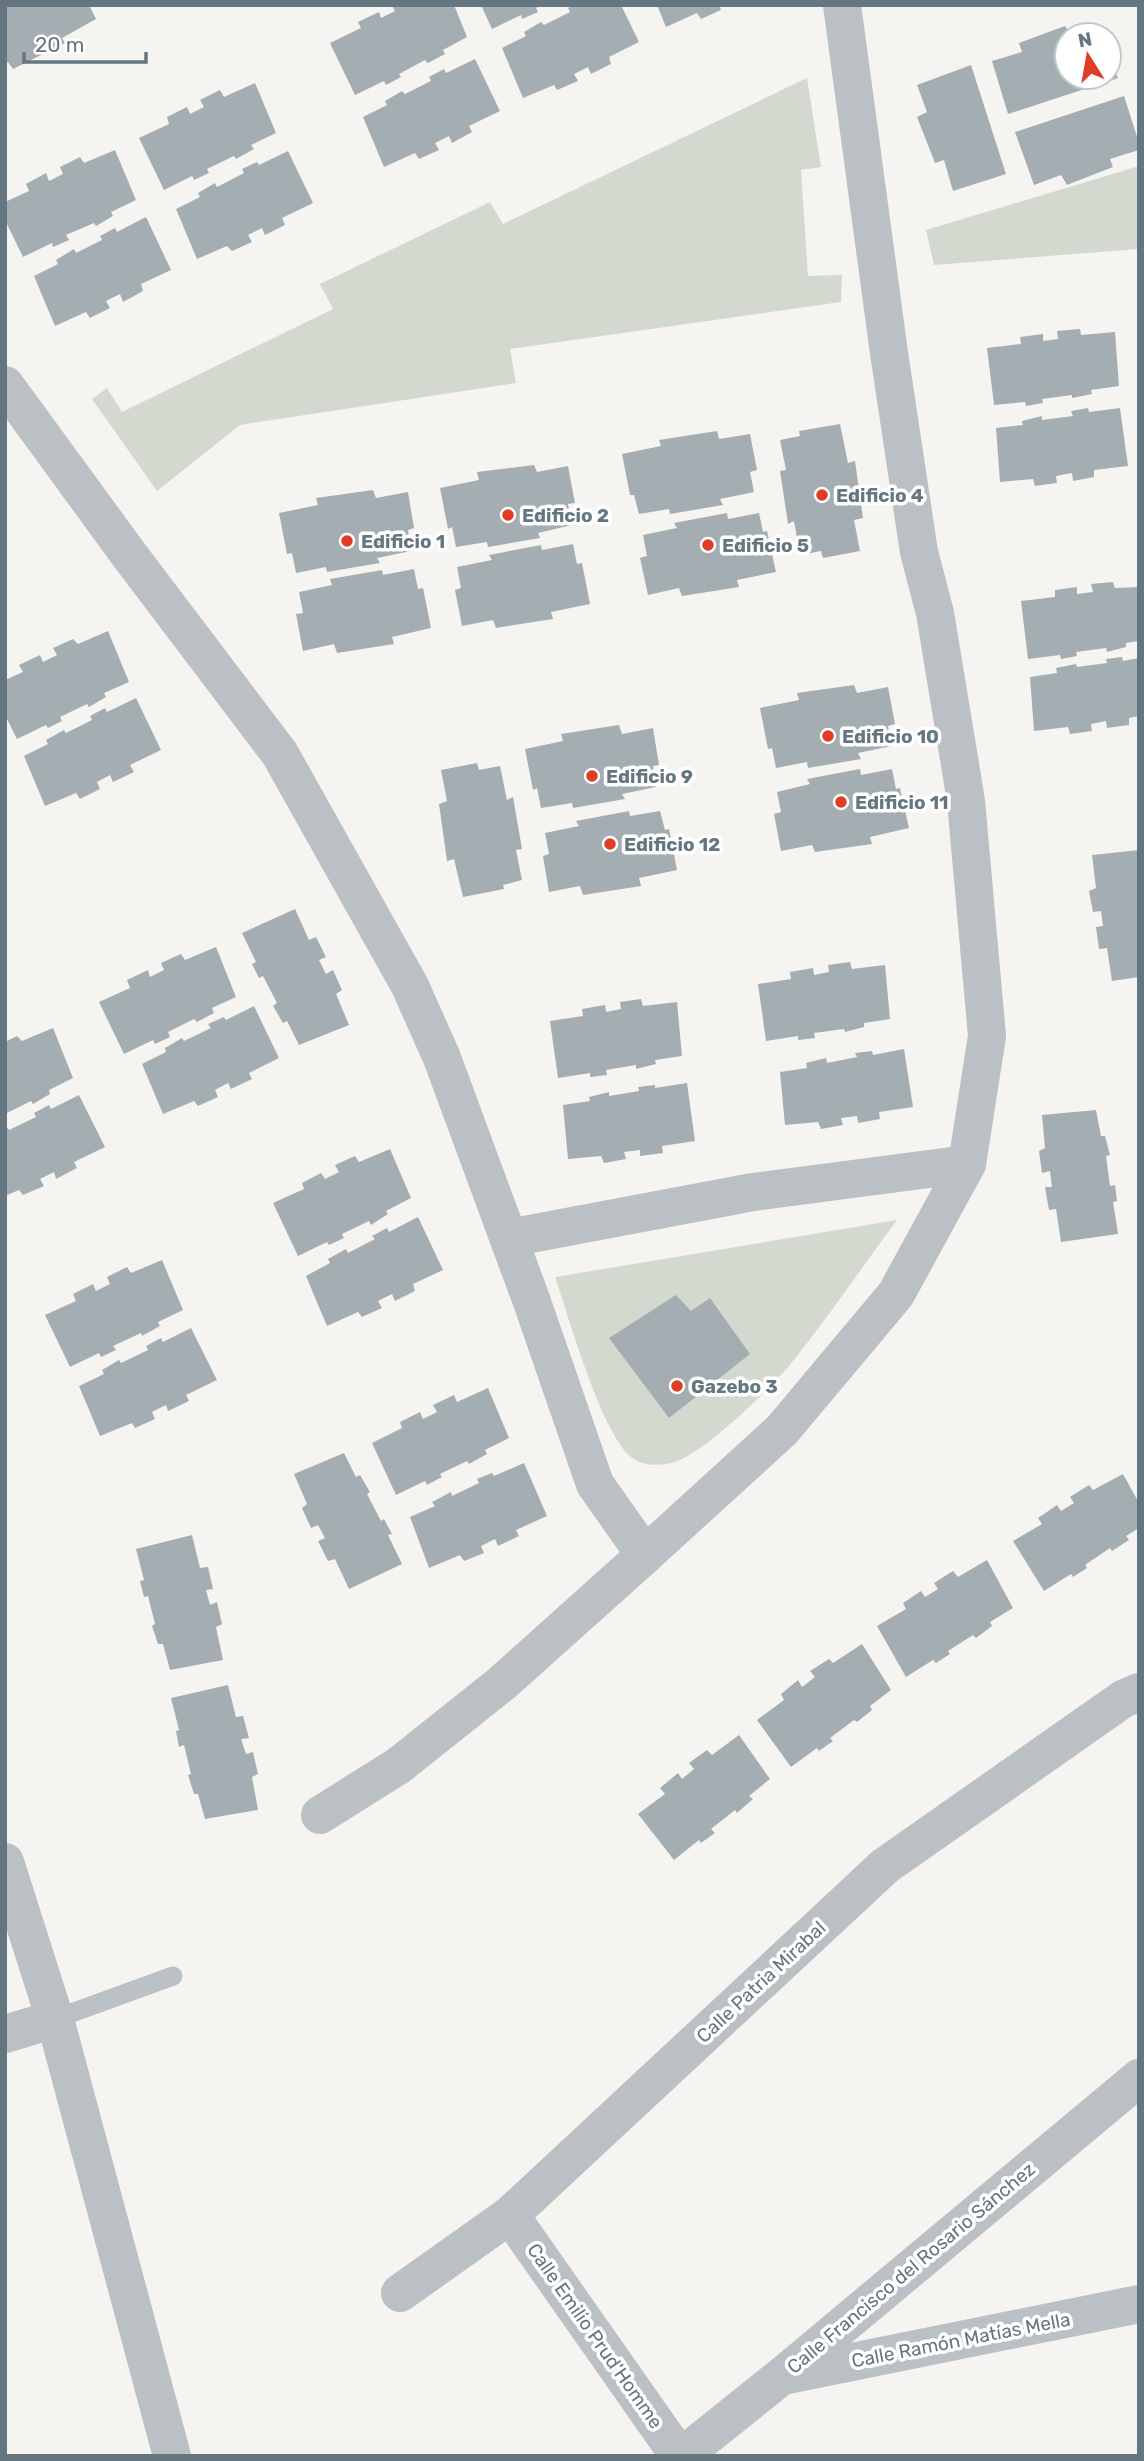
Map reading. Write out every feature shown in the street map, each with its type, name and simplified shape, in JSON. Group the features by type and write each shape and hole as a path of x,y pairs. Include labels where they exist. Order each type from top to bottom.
{"street":[{"path":"320,1815 398,1766 501,1684 782,1430 896,1294 967,1164 987,1036 966,801 935,613 919,552 842,5"},
{"path":"5,384 122,545 280,754 410,986 442,1058 509,1238 595,1485 645,1555"},
{"path":"509,1238 753,1192 967,1164"},
{"name":"Calle Patria Mirabal","path":"400,2293 510,2216 885,1866 1123,1699 1139,1692"},
{"path":"5,1862 55,2019 172,2456"},
{"path":"5,2034 55,2019"},
{"name":"Calle Francisco del Rosario Sánchez","path":"681,2456 782,2376 1139,2078"},
{"name":"Calle Emilio Prud'Homme","path":"510,2216 681,2456"},
{"name":"Calle Ramón Matías Mella","path":"782,2376 1139,2304"}],"lane":[{"path":"55,2019 173,1976"}],"shaded area":[{"path":"807,78 821,167 801,170 808,276 842,275 841,302 510,349 516,383 240,425 157,491 92,399 107,388 122,412 333,309 320,284 490,202 503,224"},
{"path":"1139,166 1139,249 934,265 926,230"},
{"path":"897,1220 793,1361 754,1403 718,1435 684,1458 661,1465 645,1464 631,1457 608,1424 597,1400 555,1277"}],"building":[{"path":"5,5 89,5 96,19 62,38 65,43 13,69 8,62 5,64"},
{"path":"392,5 454,5 467,37 443,50 445,54 428,63 425,60 399,74 401,77 386,85 384,81 355,95 330,43 361,28 358,22 379,12 381,18 395,11"},
{"path":"481,5 541,5 536,8 538,12 522,19 521,15 492,29"},
{"path":"574,5 621,5 639,42 609,57 611,64 591,74 588,67 574,74 578,81 557,90 554,85 523,98 502,48 526,36 524,32 541,22 544,25 570,12 568,8"},
{"path":"657,5 719,5 721,10 701,19 697,13 666,27"},
{"path":"1053,30 1053,91 1078,91 1008,114 992,61 1022,52 1019,43"},
{"path":"475,59 500,111 469,126 472,132 452,143 449,136 435,143 439,150 419,159 415,153 384,167 363,117 387,105 385,101 402,91 405,94 431,81 429,77 444,69 446,73"},
{"path":"971,65 1006,174 953,191 944,160 935,163 917,117 927,112 917,85"},
{"path":"255,83 276,133 251,145 254,149 236,159 234,156 207,169 209,173 194,180 192,176 164,190 139,138 169,124 167,117 187,107 190,114 204,107 200,100 220,90 224,97"},
{"path":"1124,96 1139,150 1110,159 1113,167 1067,185 1061,175 1034,185 1015,132"},
{"path":"115,150 136,200 111,212 113,216 96,226 94,223 66,235 69,240 53,247 52,243 23,257 5,220 5,202 29,191 26,184 46,173 49,181 63,174 60,167 80,157 84,163"},
{"path":"288,151 313,203 282,218 285,225 265,235 262,228 248,235 252,242 232,251 227,246 197,259 176,209 200,197 198,193 215,183 217,187 244,173 242,169 257,162 259,165"},
{"path":"146,217 171,270 141,284 143,291 123,302 120,294 106,301 110,308 90,318 86,312 55,326 34,276 58,264 56,260 74,249 76,253 102,240 100,236 115,228 117,232"},
{"path":"1080,329 1081,335 1115,332 1119,386 1091,390 1092,394 1072,398 1072,395 1042,399 1043,403 1026,406 1025,402 994,405 987,348 1021,344 1020,337 1043,334 1043,341 1058,339 1057,331"},
{"path":"1088,408 1089,412 1120,408 1128,466 1094,470 1094,477 1073,481 1072,473 1056,476 1057,483 1035,486 1033,479 1000,482 996,428 1023,425 1022,421 1042,416 1042,420 1073,416 1071,411"},
{"name":"Edificio 4","path":"840,424 848,463 855,461 863,518 854,520 860,551 823,558 821,551 800,555 794,521 788,524 780,471 786,470 780,440 800,436 799,431"},
{"path":"717,431 719,439 750,434 757,470 750,472 754,492 720,499 723,505 670,514 669,509 639,514 634,495 630,495 622,454 661,446 659,440"},
{"name":"Edificio 2","path":"534,465 537,472 568,466 575,503 568,504 572,525 538,533 540,538 488,547 487,542 456,547 452,527 448,529 440,488 479,480 477,472"},
{"name":"Edificio 1","path":"373,490 376,498 408,492 414,528 408,530 411,551 377,558 380,563 327,572 326,567 296,573 292,553 287,554 279,513 318,505 316,498"},
{"name":"Edificio 5","path":"727,513 728,519 759,513 763,532 767,531 776,572 737,580 739,587 682,596 679,588 648,595 640,558 647,556 643,535 677,528 674,523"},
{"path":"573,544 577,564 582,563 590,604 551,612 553,619 496,628 493,620 462,626 455,590 461,588 457,567 492,560 489,555 541,545 542,550"},
{"path":"414,569 418,589 423,588 431,628 392,637 394,644 337,653 334,644 303,651 296,614 303,613 299,592 332,585 330,579 382,570 383,575"},
{"path":"1113,582 1115,588 1139,587 1139,641 1126,643 1126,647 1107,652 1106,648 1076,652 1077,656 1061,659 1060,655 1028,659 1021,601 1055,597 1055,590 1077,587 1077,594 1093,592 1091,584"},
{"path":"108,631 129,682 104,693 106,697 89,707 87,704 60,717 62,721 48,728 46,725 17,739 5,715 5,680 23,672 19,665 40,655 43,662 57,655 53,648 73,639 78,644"},
{"path":"1122,657 1123,661 1139,658 1139,716 1129,718 1129,725 1107,728 1106,721 1091,724 1092,731 1070,734 1068,727 1034,731 1030,677 1057,673 1056,668 1107,663 1106,659"},
{"name":"Edificio 10","path":"854,685 857,693 888,687 895,724 888,726 892,746 858,753 861,759 808,768 807,762 776,768 772,748 768,749 760,708 799,700 797,693"},
{"path":"136,698 161,750 130,765 134,772 113,782 110,775 97,782 100,789 80,799 76,793 45,806 24,756 48,744 46,740 64,730 66,733 92,720 90,716 105,708 107,712"},
{"name":"Edificio 9","path":"619,725 622,734 653,728 659,765 653,766 656,787 622,794 625,799 573,808 572,803 541,808 537,788 533,790 525,749 563,741 561,734"},
{"path":"477,763 479,770 500,766 507,800 513,797 522,849 516,850 522,880 503,885 504,889 463,897 454,859 447,861 439,804 447,801 441,770"},
{"name":"Edificio 11","path":"860,769 861,775 892,769 896,789 900,788 909,828 870,837 872,844 815,852 812,845 781,851 774,814 781,812 777,792 810,784 807,779"},
{"name":"Edificio 12","path":"629,811 630,816 660,811 665,830 669,829 677,870 639,878 641,886 583,895 580,886 549,892 543,856 549,854 545,833 579,826 576,821"},
{"path":"1139,850 1139,977 1112,981 1107,948 1099,949 1096,927 1103,926 1101,911 1093,912 1089,891 1096,888 1092,855"},
{"path":"295,909 309,940 316,937 326,957 319,960 326,974 333,970 342,990 336,994 349,1025 299,1045 287,1021 283,1023 273,1006 277,1003 263,976 259,978 252,964 256,962 242,933"},
{"path":"216,947 236,997 212,1008 214,1013 197,1022 194,1019 168,1032 170,1037 155,1044 153,1040 124,1054 99,1002 130,988 127,980 148,970 150,977 164,970 161,963 181,954 185,960"},
{"path":"850,962 852,969 885,965 890,1019 864,1023 864,1027 845,1032 844,1029 814,1033 815,1038 798,1040 798,1036 766,1041 758,984 791,979 790,972 813,968 814,975 829,972 828,965"},
{"path":"641,999 643,1006 677,1002 682,1056 655,1060 656,1064 636,1069 636,1065 606,1070 607,1075 590,1077 590,1073 558,1078 550,1021 583,1016 582,1009 605,1005 606,1012 621,1009 620,1002"},
{"path":"254,1006 279,1058 249,1073 252,1079 231,1089 228,1083 215,1090 218,1097 198,1106 194,1101 163,1114 142,1064 166,1052 165,1048 182,1038 184,1041 211,1028 208,1024 224,1017 226,1020"},
{"path":"53,1028 73,1078 49,1090 50,1094 33,1104 31,1101 5,1114 5,1042 17,1036 22,1041"},
{"path":"904,1049 913,1107 879,1112 880,1119 858,1123 857,1116 841,1118 843,1125 821,1129 818,1122 785,1125 780,1072 807,1068 806,1063 826,1058 827,1063 857,1057 855,1053 872,1051 873,1055"},
{"path":"687,1083 695,1141 662,1146 663,1153 640,1156 640,1150 624,1152 626,1159 604,1163 601,1156 568,1159 563,1105 590,1101 589,1097 609,1092 609,1096 639,1091 638,1087 655,1085 655,1088"},
{"path":"79,1095 105,1147 74,1162 77,1168 56,1179 54,1172 40,1179 44,1186 23,1195 19,1190 5,1196 5,1128 9,1130 36,1117 34,1113 49,1105 51,1109"},
{"path":"1096,1110 1101,1136 1105,1136 1110,1155 1106,1156 1110,1186 1115,1185 1117,1201 1113,1202 1118,1234 1061,1242 1056,1209 1049,1210 1045,1187 1052,1187 1050,1171 1042,1173 1039,1151 1045,1148 1042,1115"},
{"path":"390,1149 411,1198 386,1211 388,1214 371,1225 369,1221 342,1234 344,1238 329,1245 327,1242 298,1256 273,1203 304,1189 302,1183 321,1173 325,1179 339,1172 335,1165 355,1156 359,1162"},
{"path":"418,1217 443,1270 413,1284 415,1291 395,1301 392,1294 378,1301 382,1308 362,1317 358,1312 327,1326 306,1276 330,1263 328,1259 346,1249 348,1253 375,1239 372,1236 387,1228 389,1232"},
{"path":"162,1260 183,1310 158,1322 160,1326 142,1336 141,1333 113,1346 116,1350 101,1357 99,1353 70,1367 45,1315 76,1301 73,1294 93,1284 96,1291 110,1284 107,1277 127,1267 131,1273"},
{"name":"Gazebo 3","path":"676,1295 691,1311 710,1298 750,1354 669,1418 609,1338"},
{"path":"191,1328 217,1380 186,1395 189,1401 168,1411 166,1405 152,1412 155,1419 135,1428 132,1423 100,1436 79,1386 104,1374 102,1370 119,1360 121,1363 148,1350 146,1346 161,1338 163,1342"},
{"path":"488,1388 509,1438 485,1450 487,1454 469,1464 467,1461 440,1474 442,1477 427,1485 425,1481 396,1495 372,1443 402,1428 400,1422 420,1412 423,1419 437,1412 433,1405 454,1395 457,1402"},
{"path":"344,1453 356,1477 360,1475 370,1492 367,1494 381,1521 384,1519 392,1534 388,1535 402,1564 349,1589 335,1559 328,1561 318,1541 325,1538 318,1525 311,1528 302,1508 307,1504 294,1474"},
{"path":"524,1463 547,1516 516,1530 519,1536 498,1546 495,1539 481,1546 484,1553 464,1561 460,1555 429,1568 410,1517 435,1506 432,1502 451,1492 452,1496 479,1483 477,1479 492,1473 494,1476"},
{"path":"1123,1474 1139,1503 1139,1528 1126,1536 1129,1540 1112,1551 1110,1548 1085,1565 1087,1568 1073,1577 1071,1574 1044,1591 1013,1541 1042,1524 1038,1518 1057,1505 1061,1511 1074,1503 1070,1497 1089,1485 1093,1490"},
{"path":"192,1535 200,1568 208,1567 213,1589 206,1590 210,1605 217,1602 222,1624 216,1627 223,1660 170,1670 163,1644 158,1644 152,1626 155,1624 148,1596 144,1597 140,1581 144,1580 136,1549"},
{"path":"987,1560 1013,1608 990,1622 992,1626 976,1638 973,1635 948,1651 950,1654 936,1663 933,1660 906,1677 877,1626 906,1609 903,1603 921,1591 925,1597 938,1589 934,1583 953,1571 958,1577"},
{"path":"862,1644 891,1690 870,1706 872,1710 857,1722 854,1720 830,1738 833,1741 819,1751 817,1748 791,1767 757,1720 784,1700 781,1694 798,1680 802,1687 815,1677 810,1671 829,1659 833,1663"},
{"path":"228,1685 236,1717 243,1716 249,1738 241,1739 246,1754 253,1752 258,1774 252,1777 258,1810 205,1819 198,1794 194,1794 188,1775 191,1774 184,1745 179,1747 176,1731 179,1730 171,1698"},
{"path":"739,1735 770,1779 749,1796 753,1799 737,1813 735,1810 711,1829 715,1833 701,1843 699,1840 674,1860 638,1814 665,1794 660,1788 678,1773 682,1779 694,1769 689,1763 707,1750 712,1755"}],"place":[{"name":"Edificio 4","path":"822,495"},
{"name":"Edificio 2","path":"508,515"},
{"name":"Edificio 1","path":"347,541"},
{"name":"Edificio 5","path":"708,545"},
{"name":"Edificio 10","path":"828,736"},
{"name":"Edificio 9","path":"592,776"},
{"name":"Edificio 11","path":"841,802"},
{"name":"Edificio 12","path":"610,844"},
{"name":"Gazebo 3","path":"677,1386"}]}
